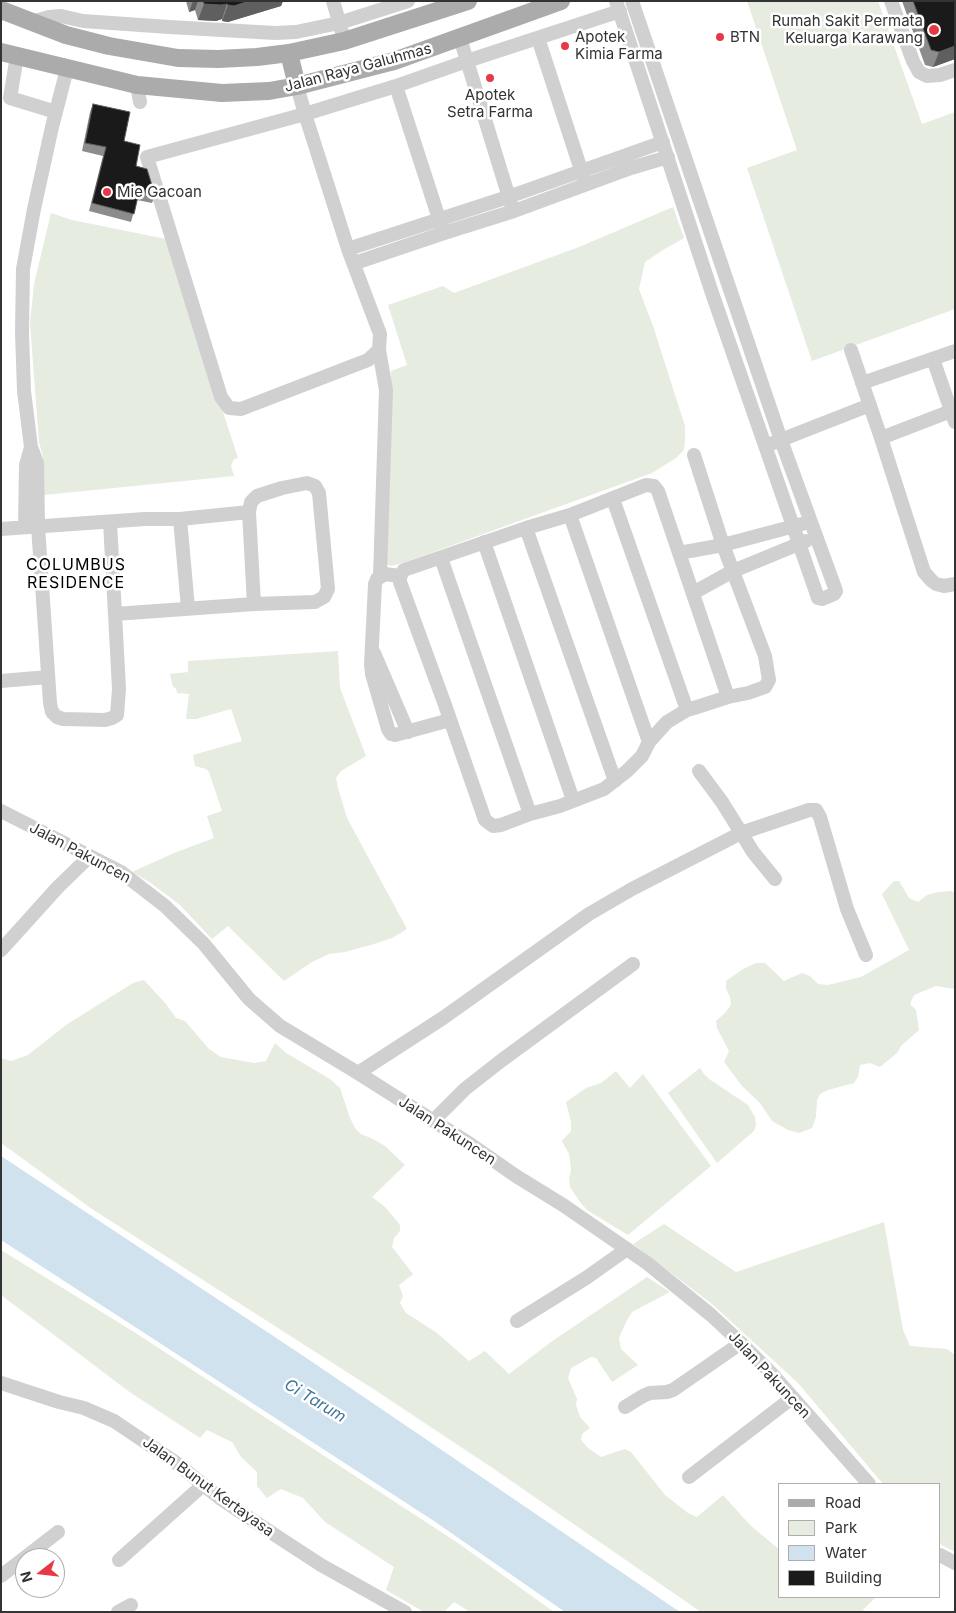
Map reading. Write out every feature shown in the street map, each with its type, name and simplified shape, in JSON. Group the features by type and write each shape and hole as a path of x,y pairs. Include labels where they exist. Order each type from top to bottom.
{"main road":[{"name":"Jalan Raya Galuhmas","path":"1,10 66,35 109,46 178,58 257,58 344,41 468,1"},
{"name":"Jalan Raya Galuhmas","path":"9,54 68,69 138,94 269,91 297,86 394,61 561,1"},
{"path":"289,53 297,86"}],"street":[{"path":"333,1 344,41"},
{"path":"35,22 49,17 61,16 82,21 275,33 296,32 340,23 408,1"},
{"path":"379,350 368,360 241,409 229,408 220,397 146,157 305,114 396,86 538,38 618,6 712,293 818,598 822,599 834,594 836,591 781,440 632,1"},
{"path":"891,1 913,61 919,72 927,76 940,75 955,70"},
{"path":"460,38 508,197 514,211"},
{"path":"538,38 586,185"},
{"path":"9,54 10,98 56,112"},
{"path":"68,69 34,208 23,269 22,332 24,391 31,447 38,463 32,526 50,702 52,712 57,717 63,719 105,720 118,715 110,522"},
{"path":"297,86 348,249 380,334 379,350 386,390 380,576"},
{"path":"396,86 441,227"},
{"path":"354,263 508,197 663,142"},
{"path":"348,249 514,211 631,168 668,157"},
{"path":"850,350 870,405 924,572 936,584 944,586 955,584"},
{"path":"862,382 955,351"},
{"path":"881,438 953,416 933,358"},
{"path":"766,446 870,405"},
{"path":"694,455 723,545 765,656 769,680 765,687 688,710 667,722 649,742 642,756 604,789 501,826 493,826 484,820 400,582 400,576 404,570 570,514 646,486 654,486 658,491 728,697"},
{"path":"114,614 254,604 314,602 324,597 328,589 319,493 315,486 307,483 282,488 257,496 251,502 249,512 254,604"},
{"path":"613,498 688,710"},
{"path":"1,529 180,519 249,512"},
{"path":"570,514 649,742"},
{"path":"180,519 188,608"},
{"path":"679,554 723,545 811,521"},
{"path":"526,528 615,780"},
{"path":"693,592 733,571 799,543 817,538"},
{"path":"484,542 573,800"},
{"path":"441,558 530,814"},
{"path":"400,576 385,574 380,576 375,584 371,665 388,729 391,734 395,735 450,720"},
{"path":"1,681 48,677"},
{"path":"699,771 722,802 753,852 774,879"},
{"path":"358,1073 443,1018 589,914 632,889 741,833 809,810 816,810 820,817 847,909 866,955"},
{"name":"Jalan Pakuncen","path":"1,811 121,872 165,906 204,944 249,998 280,1026 470,1144 647,1263 691,1298 771,1372 869,1483"},
{"path":"1,950 90,856"},
{"path":"433,1121 465,1088 633,964"},
{"path":"517,1321 586,1278 627,1249"},
{"path":"625,1407 643,1396 673,1390 741,1343"},
{"name":"Jalan Bunut Kertayasa","path":"1,1384 84,1408 114,1421 175,1462 221,1499 320,1565 405,1612"},
{"path":"689,1477 792,1398"},
{"path":"119,1560 203,1486"},
{"path":"1,1576 58,1532"},
{"path":"941,1556 955,1563"},
{"path":"118,1612 131,1605"}],"green space":[{"path":"747,1 878,1 922,124 955,112 955,309 812,361 747,168 797,150"},
{"path":"673,207 684,238 645,262 639,289 685,426 684,450 676,458 652,473 403,563 391,566 387,564 391,371 407,365 388,305 443,286 454,293 579,247"},
{"path":"51,213 72,220 166,239 215,397 223,412 238,458 234,459 231,466 234,476 44,495 43,457 39,442 30,323 34,284"},
{"path":"338,651 340,688 366,756 341,771 336,778 338,788 347,818 407,929 392,938 374,944 345,952 329,954 312,962 284,981 228,926 212,939 180,905 151,883 132,872 214,838 207,816 222,811 209,772 206,769 195,766 193,755 242,741 231,709 196,719 186,719 189,694 177,693 176,688 173,687 170,674 188,672 188,661"},
{"path":"894,881 899,881 909,898 918,902 927,895 938,892 952,891 955,893 955,989 936,986 914,995 910,1004 916,1010 919,1030 901,1046 897,1053 880,1067 870,1063 860,1065 858,1077 854,1083 820,1094 817,1100 816,1117 812,1128 799,1133 788,1130 772,1121 760,1103 742,1086 724,1062 729,1051 717,1028 716,1021 731,1005 726,989 726,981 743,969 756,963 765,963 784,981 802,973 810,976 818,984 828,985 861,977 909,950 882,894"},
{"path":"144,980 176,1018 185,1021 209,1049 221,1057 254,1063 266,1061 275,1043 286,1053 330,1079 340,1088 355,1128 361,1134 385,1146 405,1165 372,1197 385,1207 400,1225 400,1231 394,1238 392,1247 413,1274 399,1285 403,1296 400,1303 406,1313 437,1333 469,1361 485,1351 509,1374 551,1342 647,1277 670,1292 632,1312 619,1338 621,1349 638,1365 612,1382 596,1358 591,1357 571,1368 568,1378 577,1399 576,1405 580,1417 590,1428 582,1434 581,1440 588,1448 601,1457 625,1449 631,1452 665,1495 688,1513 697,1517 723,1495 750,1525 778,1548 778,1598 875,1598 863,1610 864,1612 701,1612 494,1469 378,1392 92,1209 1,1143 1,1058 11,1061 28,1055 66,1025 133,983"},
{"path":"700,1068 709,1079 748,1105 755,1117 756,1125 754,1131 717,1163 668,1093"},
{"path":"616,1071 630,1088 643,1074 711,1166 628,1235 587,1210 580,1202 570,1187 569,1154 562,1141 571,1131 571,1122 566,1102 586,1088 601,1083"},
{"path":"884,1222 903,1330 910,1346 947,1349 955,1355 955,1552 941,1544 941,1483 882,1483 798,1383 712,1304 633,1244 664,1224 736,1272"},
{"path":"1,1250 134,1332 458,1543 554,1612 470,1612 454,1602 444,1612 424,1612 386,1590 394,1567 325,1522 303,1498 281,1489 267,1498 257,1486 257,1472 241,1457 232,1442 207,1430 200,1438 131,1393 1,1295"}],"water":[{"name":"Ci Tarum","path":"1,1156 302,1355 680,1612 565,1612 434,1521 1,1240"}],"building":[{"path":"203,1 249,1 234,6 227,4 204,4"},
{"name":"Rumah Sakit Permata Keluarga Karawang","path":"913,1 955,1 955,46 939,52 931,50"},
{"path":"93,104 130,112 124,141 140,145 136,166 147,169 155,195 139,192 134,214 92,203 106,147 85,143"}],"place":[{"name":"Rumah Sakit Permata Keluarga Karawang","path":"934,30"},
{"name":"BTN","path":"720,37"},
{"name":"Apotek Kimia Farma","path":"565,46"},
{"name":"Apotek Setra Farma","path":"490,78"},
{"name":"Mie Gacoan","path":"107,192"}],"district":[{"name":"COLUMBUS RESIDENCE","path":"76,574"}]}
